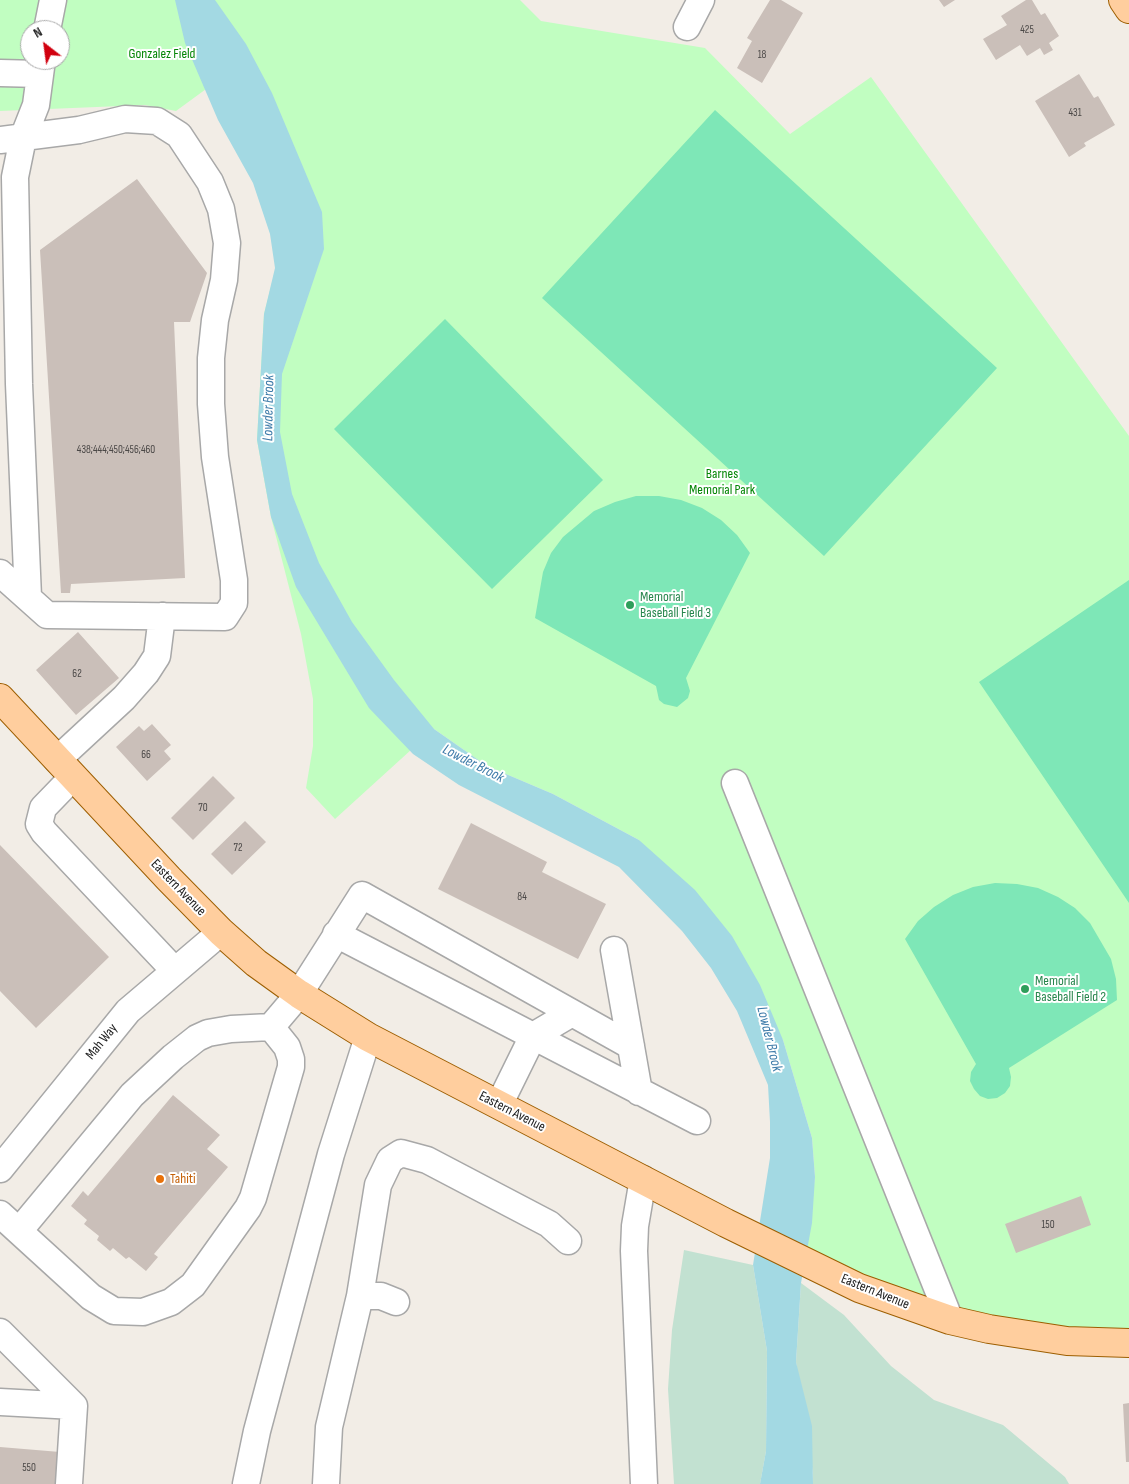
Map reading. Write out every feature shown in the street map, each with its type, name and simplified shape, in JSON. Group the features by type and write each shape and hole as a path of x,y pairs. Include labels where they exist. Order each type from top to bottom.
{"main road":[{"path":"1123,0 1129,9"},
{"name":"Eastern Avenue","path":"0,698 221,932 256,963 299,994 368,1036 726,1223 859,1288 950,1320 1028,1336 1075,1341 1129,1343"}],"street":[{"path":"49,20 53,0"},
{"path":"687,27 701,0"},
{"path":"0,73 20,70"},
{"path":"28,597 9,384 8,179 12,139 36,105 41,70"},
{"path":"0,572 48,615 225,617 234,603 234,580 215,457 210,404 211,358 215,320 224,280 227,243 221,209 210,182 179,135 157,121 125,119 79,130 12,139"},
{"path":"162,616 157,656 146,672 65,768 43,808 39,824 44,832 174,970"},
{"path":"735,783 950,1320"},
{"path":"271,1027 287,1047 291,1067 257,1186 248,1208 193,1285 171,1302 144,1312 114,1310 91,1297 10,1223 132,1095 173,1057 197,1038 208,1033 231,1029 271,1027 299,994 362,895 631,1046"},
{"name":"Mah Way","path":"0,1169 128,1011 221,932"},
{"path":"336,934 697,1121"},
{"path":"614,950 639,1092"},
{"path":"499,1105 533,1036 572,1013"},
{"path":"246,1484 257,1431 331,1154 368,1036"},
{"path":"326,1484 329,1427 360,1296 378,1185 390,1160 401,1153 427,1160 549,1224 568,1241"},
{"path":"643,1180 635,1226 634,1251 644,1484"},
{"path":"360,1296 380,1296 396,1302"},
{"path":"0,1332 74,1406 69,1484"},
{"path":"0,1402 74,1406"}],"green space":[{"name":"Barnes Memorial Park","path":"0,0 520,0 541,21 705,48 790,134 871,77 1129,436 1129,1343 1067,1341 804,1262 815,1177 812,1138 783,1040 639,840 553,794 487,766 434,729 335,819 306,788 313,746 313,699 301,634 271,517 257,440 264,314 299,177 243,62 176,111 145,105 0,111"},
{"path":"715,110 997,368 824,556 542,298"},
{"path":"445,319 603,480 492,589 334,429"},
{"name":"Memorial Baseball Field 3","path":"636,496 659,496 681,500 702,508 721,520 737,535 750,553 686,678 690,691 688,698 677,707 664,704 659,700 656,686 535,618 543,572 551,553 563,537 594,511"},
{"path":"1129,580 1129,903 979,682"},
{"name":"Memorial Baseball Field 2","path":"995,883 1017,884 1038,888 1058,897 1075,908 1090,923 1111,959 1116,979 1117,1000 1009,1068 1010,1086 1005,1093 997,1098 988,1099 980,1096 974,1089 970,1081 971,1072 976,1064 905,939 918,921 934,907 953,895 973,887"},
{"path":"684,1250 753,1265 767,1351 766,1451 760,1484 674,1484 668,1389 672,1330"},
{"path":"801,1283 844,1315 891,1366 934,1400 1003,1425 1065,1477 1069,1484 813,1484 813,1473 796,1362"}],"water":[{"name":"Lowder Brook","path":"175,0 215,0 246,44 272,93 322,212 324,249 282,374 280,432 292,494 319,563 352,622 394,680 434,729 487,766 553,794 639,840 695,890 732,936 760,985 783,1040 812,1138 815,1177 812,1223 801,1283 796,1362 812,1426 813,1484 760,1484 766,1451 767,1351 753,1265 770,1158 770,1122 768,1085 737,1011 711,968 682,931 619,867 459,785 413,754 369,708 296,587 271,517 257,440 264,314 275,268 270,234 253,183 218,120 185,43"}],"building":[{"path":"770,0 781,0 803,13 762,83 737,68 752,41 747,38"},
{"path":"939,0 955,0 944,7"},
{"path":"1026,0 1032,0 1041,15 1045,13 1059,36 1049,43 1053,50 1044,55 1040,48 1027,56 1020,45 996,60 983,39 1007,25 1001,16"},
{"path":"1079,74 1094,98 1098,96 1115,125 1084,143 1086,146 1069,157 1035,101"},
{"path":"137,179 207,273 190,322 174,322 185,578 71,584 70,593 61,593 40,250"},
{"path":"78,632 119,678 76,715 36,670"},
{"path":"152,724 171,745 164,751 171,759 147,781 116,747 139,726 144,731"},
{"path":"213,776 235,798 193,840 171,818"},
{"path":"245,821 266,842 232,875 211,854"},
{"path":"471,823 547,862 542,872 606,904 578,959 438,889"},
{"path":"0,845 109,957 36,1028 0,991"},
{"name":"Tahiti","path":"173,1095 220,1135 207,1149 228,1167 154,1254 158,1257 146,1271 129,1257 126,1259 113,1248 110,1251 97,1240 99,1236 84,1224 87,1220 71,1206 83,1191 88,1196"},
{"path":"1081,1196 1091,1225 1016,1253 1005,1224"},
{"path":"1129,1403 1129,1462 1126,1462 1123,1404"},
{"path":"0,1447 60,1452 57,1484 0,1484"}],"place":[{"name":"Memorial Baseball Field 3","path":"630,605"},
{"name":"Memorial Baseball Field 2","path":"1025,989"},
{"name":"Tahiti","path":"160,1179"}],"park label":[{"name":"Gonzalez Field","path":"162,54"}]}
